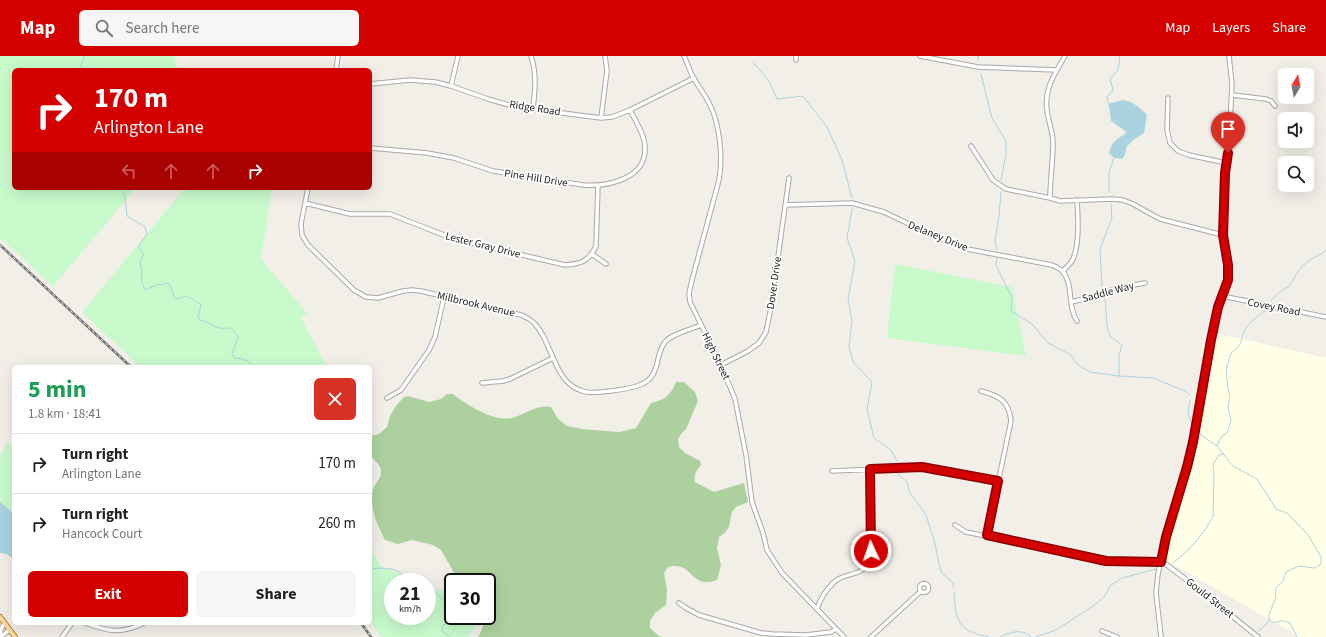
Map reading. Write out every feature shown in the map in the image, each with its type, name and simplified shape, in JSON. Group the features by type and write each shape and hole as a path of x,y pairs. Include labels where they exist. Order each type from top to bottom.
{"main road":[{"path":"0,617 15,637"}],"street":[{"path":"336,68 338,56"},
{"path":"451,86 458,56"},
{"path":"531,56 535,70 536,82 533,109"},
{"path":"601,118 607,71 605,56"},
{"name":"High Street","path":"684,56 694,78 710,104 718,128 721,160 719,180 689,293 690,302 721,365 738,408 752,502 763,533 767,550 782,573 844,637"},
{"path":"920,56 978,66 1057,70"},
{"path":"1050,198 1053,143 1047,110 1047,96 1049,85 1065,56"},
{"path":"1161,637 1161,624 1156,593 1161,562 1166,537 1193,442 1218,307 1228,280 1228,268 1223,235 1226,163 1229,145 1232,95 1232,78 1229,56"},
{"name":"Ridge Road","path":"372,84 423,80 451,86 516,107 601,118 612,118 694,78"},
{"path":"1232,95 1266,98 1275,106"},
{"path":"1168,98 1167,130 1170,143 1178,151 1226,163"},
{"name":"Pine Hill Drive","path":"372,148 427,153 454,158 493,171 598,186 627,177 634,173 643,160 645,147 643,138 630,110"},
{"path":"971,146 993,180 1006,190 1060,201 1123,200 1160,219 1223,235"},
{"name":"Dover Drive","path":"721,365 759,343 766,332 771,307 789,178"},
{"path":"598,186 597,238 596,246 592,254 606,264"},
{"name":"Millbrook Avenue","path":"308,190 301,224 304,240 360,294 366,297 378,298 403,291 421,291 512,312 529,319 539,330 563,377 574,388 581,391 596,393 638,386 646,382 651,378 662,347 666,341 674,336 701,325"},
{"path":"1077,200 1077,242 1071,263 1063,271 1069,286 1073,315 1077,321"},
{"name":"Lester Gray Drive","path":"305,203 350,214 390,214 454,239 564,265 583,262 592,254"},
{"name":"Delaney Drive","path":"785,205 852,203 863,205 884,212 936,237 967,249 1052,265 1063,271"},
{"name":"Saddle Way","path":"1071,302 1088,298 1116,288 1145,283"},
{"name":"Covey Road","path":"1222,296 1326,317"},
{"path":"387,398 401,390 429,350 435,337 444,297"},
{"path":"482,383 510,379 553,358"},
{"path":"982,391 996,395 1003,400 1010,412 1011,421 987,535"},
{"path":"832,471 922,467 998,481"},
{"path":"817,609 820,599 834,582 863,570 869,560 871,551 870,469"},
{"path":"955,525 966,532 987,535 1106,561 1161,562"},
{"name":"Gould Street","path":"1161,562 1165,563 1258,637"},
{"path":"871,637 921,591"},
{"path":"679,603 699,615 761,633 806,635 831,632 836,629"},
{"path":"1,637 1,629 4,624"},
{"path":"62,637 71,625"},
{"path":"91,625 108,631 118,631 134,628 140,625"},
{"path":"1,637 9,630"},
{"path":"1102,631 1117,637"}],"shaded area":[{"path":"1215,333 1326,358 1326,637 1297,637 1292,632 1164,559 1194,452 1208,363"}],"green space":[{"path":"0,56 175,56 176,66 178,68 12,68 12,190 134,190 55,284 55,288 0,238"},
{"path":"183,190 272,190 261,259 307,313 301,318 325,365 138,365 82,312"},
{"path":"895,264 1012,287 1026,356 887,338"},
{"path":"676,382 684,382 695,392 698,401 686,429 678,439 679,447 685,453 700,461 701,465 696,473 695,482 714,492 744,483 748,502 736,507 733,510 727,529 719,537 717,548 721,565 717,580 709,582 702,581 697,579 686,569 676,566 668,567 664,573 667,590 666,605 655,613 650,621 650,628 659,636 664,637 478,637 483,625 496,625 496,573 454,573 441,550 433,545 412,540 398,544 385,540 377,522 372,503 373,489 381,475 381,470 379,465 372,457 372,436 379,434 387,427 390,416 404,397 408,396 429,402 441,399 447,394 453,394 481,412 505,419 546,406 551,407 558,419 567,426 582,429 619,432 636,428 651,403 670,394"},
{"path":"7,442 12,445 12,512 0,502 0,457"},
{"path":"372,550 380,566 398,573 384,573 384,625 436,625 436,590 444,591 444,625 476,625 469,637 381,637 372,623"}],"water":[{"path":"1123,100 1136,105 1147,115 1144,133 1127,146 1125,155 1122,159 1115,158 1109,154 1113,143 1126,133 1111,121 1109,105 1111,103"},
{"path":"0,502 12,512 12,558 7,554 0,553"}],"waterway":[{"path":"81,68 84,56"},
{"path":"1109,106 1107,97 1113,90 1110,79 1118,70 1120,56"},
{"path":"753,62 769,81 777,99 803,96 827,127 842,160 852,198"},
{"path":"981,74 992,118 1006,141 1006,154 1001,180"},
{"path":"1109,192 1109,172 1114,158"},
{"path":"122,190 125,197 127,216 145,227 147,234 138,247 144,254 140,262 142,271 141,280 145,290 157,285 169,283 175,299 187,296 201,305 198,317 201,321 207,322 216,327 233,330 238,338 232,354 234,358 240,358 252,365"},
{"path":"997,250 995,241 1001,192"},
{"path":"1102,288 1100,249 1112,218 1111,204"},
{"path":"852,209 847,238 855,261 848,299 852,321 849,348 854,363 872,382 867,409 874,438 891,450 898,463"},
{"path":"1271,301 1278,293 1288,287 1302,266 1326,250"},
{"path":"997,258 996,265 1012,298 1011,311 1032,324 1048,343 1071,355 1077,364 1090,372 1119,376 1153,378 1185,391 1190,395"},
{"path":"1105,296 1107,326 1110,336 1122,345 1119,356 1119,376"},
{"path":"1217,446 1221,437 1227,433 1231,421 1228,407 1230,397 1226,370 1231,353 1240,344 1248,325 1256,317 1268,309"},
{"path":"1190,400 1188,414 1193,426"},
{"path":"1198,429 1201,435 1217,446 1233,466 1257,479 1276,509 1287,513 1308,535 1321,557 1321,564 1315,568 1299,566 1286,572 1283,581 1276,588 1275,600 1269,614 1269,620 1273,622 1286,621 1290,623 1297,637"},
{"path":"1173,563 1198,539 1213,517 1213,464 1219,455 1223,454"},
{"path":"897,473 907,482 909,491 926,515 934,540 941,572 953,583 953,587"},
{"path":"372,569 385,568 400,573"},
{"path":"1036,637 1056,630 1096,604 1105,596 1110,586 1122,578 1156,569"},
{"path":"436,593 444,601"},
{"path":"954,593 956,611 961,624 971,632 989,637"},
{"path":"1259,631 1269,621"},
{"path":"444,624 442,631 450,637"},
{"path":"1000,637 1012,632 1024,632 1031,637"}],"railway":[{"path":"0,245 129,365"},
{"path":"362,625 371,637"}],"route":[{"path":"871,551 870,469 922,467 998,481 987,535 1106,561 1161,562 1166,537 1175,510 1193,442 1218,307 1228,280 1228,265 1223,235 1225,173 1228,153"}]}
